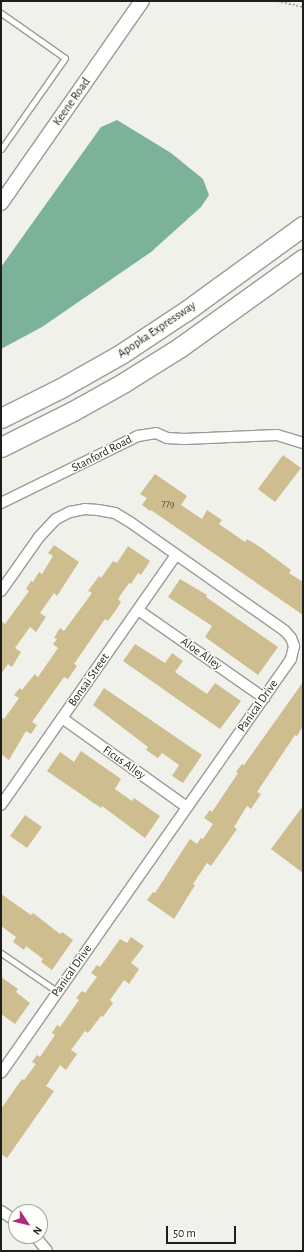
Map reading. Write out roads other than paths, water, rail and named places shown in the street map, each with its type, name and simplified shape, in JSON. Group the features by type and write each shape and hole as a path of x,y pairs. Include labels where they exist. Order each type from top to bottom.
{"highway":[{"name":"Apopka Expressway","path":"1,418 61,388 121,354 186,311 303,226"},
{"path":"1,447 73,411 179,348 303,259"}],"main road":[{"name":"Keene Road","path":"1,203 142,1"}],"street":[{"name":"Stanford Road","path":"1,503 138,436 156,433 167,438 184,439 277,435 303,443"},
{"name":"Panical Drive","path":"1,591 46,528 56,519 70,512 85,509 114,513 285,631 292,638 294,646 291,659 1,1073"},
{"name":"Bonsai Street","path":"1,805 176,555"},
{"name":"Aloe Alley","path":"138,610 264,698"},
{"name":"Ficus Alley","path":"62,718 187,807"}],"lane":[{"path":"1,14 65,58 1,149"},
{"path":"1,953 58,992"}]}
